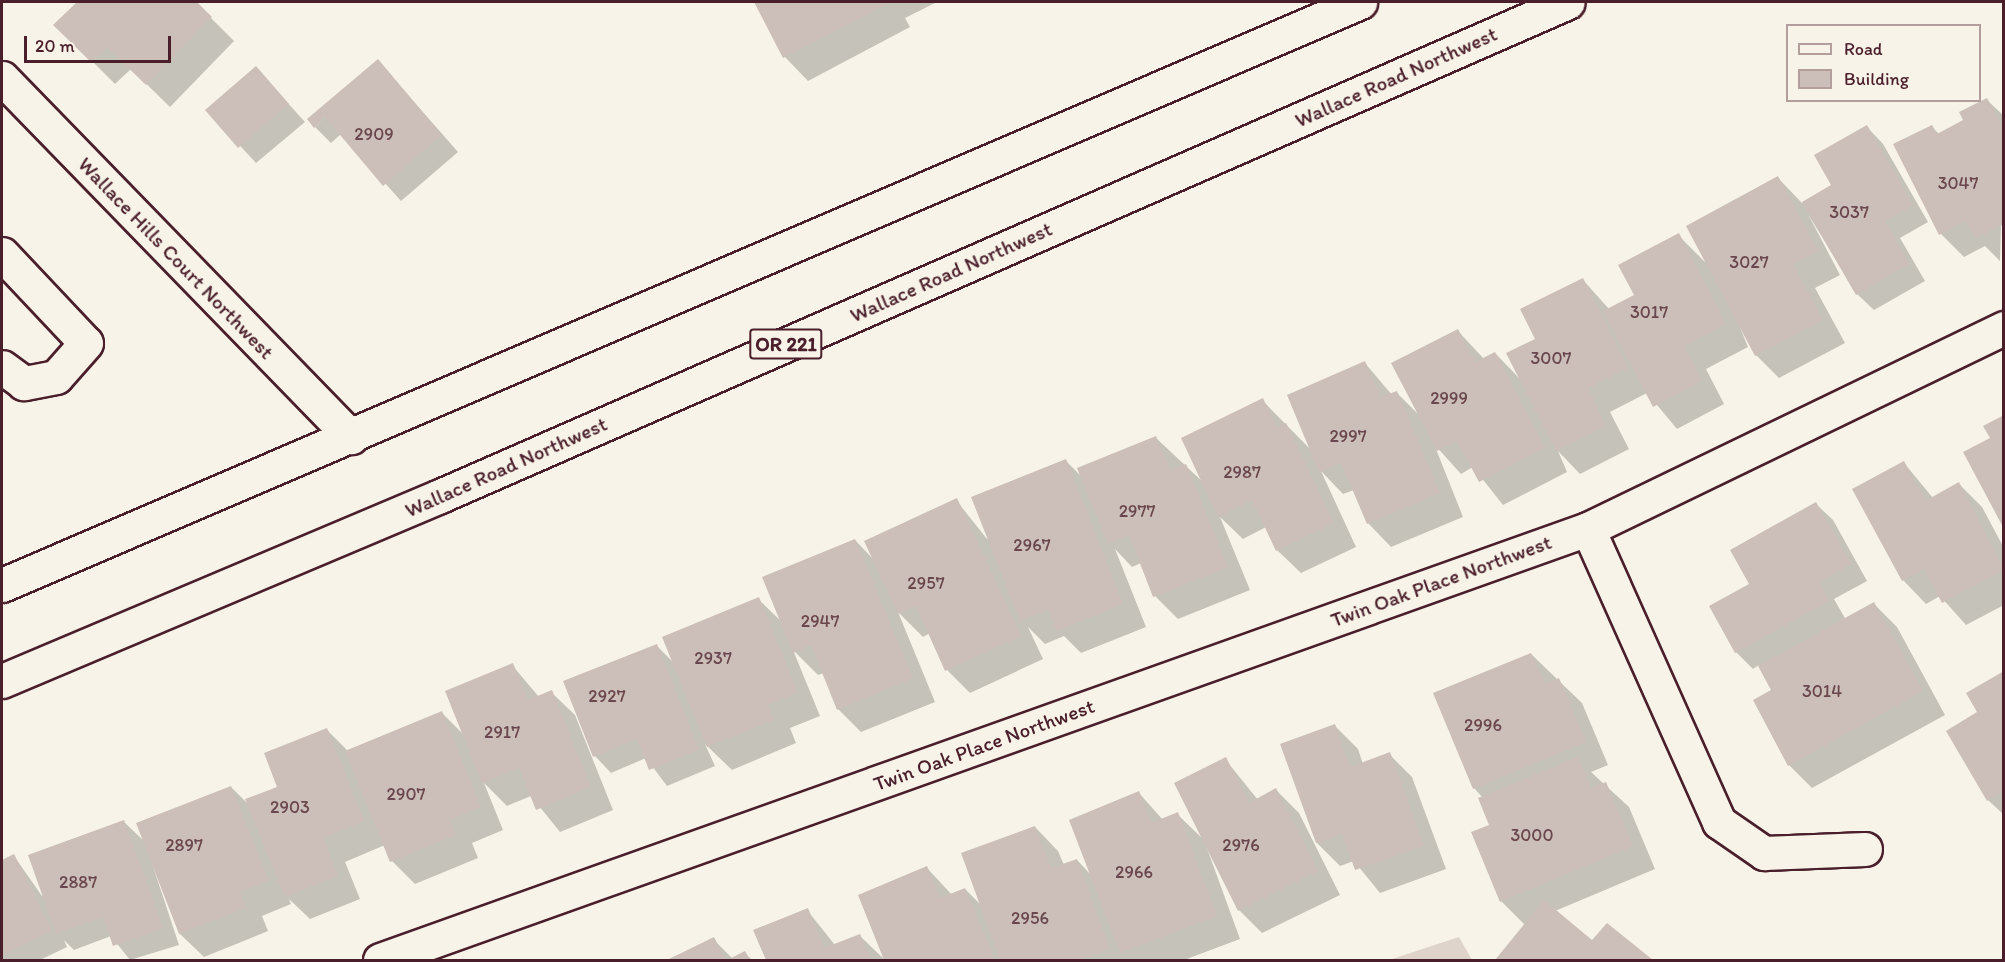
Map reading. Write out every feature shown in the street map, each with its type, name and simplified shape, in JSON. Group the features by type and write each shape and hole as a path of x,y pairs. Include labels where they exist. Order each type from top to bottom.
{"main road":[{"path":"2,585 1360,2"},
{"name":"Wallace Road Northwest","path":"2,681 440,496 1568,2"},
{"name":"Wallace Hills Court Northwest","path":"2,78 351,437"},
{"path":"2,254 86,343 56,377 24,383 6,371"},
{"name":"Twin Oak Place Northwest","path":"380,960 1587,529 2004,328"},
{"path":"1587,529 1719,822 1764,853 1865,849"}],"shaded area":[{"path":"1459,937 1472,960 1389,960"}],"building":[{"path":"77,2 197,2 212,17 146,85 107,47 91,62 53,25"},
{"path":"754,2 886,2 888,4 783,58"},
{"path":"378,59 442,135 383,186 325,117 314,128 307,119"},
{"path":"256,66 289,104 238,148 205,110"},
{"path":"1987,98 2004,130 2004,224 1975,238 1966,221 1939,235 1893,144 1932,125 1937,134 1963,120 1959,112"},
{"path":"1867,125 1913,205 1885,221 1909,264 1856,295 1802,202 1831,185 1814,155"},
{"path":"1778,176 1818,251 1793,264 1823,320 1755,356 1686,226"},
{"path":"1679,233 1726,324 1684,346 1702,381 1653,407 1603,311 1634,295 1618,265"},
{"path":"1583,278 1628,368 1588,388 1606,426 1556,451 1506,353 1535,339 1520,309"},
{"path":"1458,329 1475,362 1495,352 1545,448 1479,482 1457,441 1437,451 1391,363"},
{"path":"1365,361 1380,397 1397,391 1440,493 1367,524 1341,463 1319,472 1287,395"},
{"path":"1263,398 1276,427 1286,423 1334,523 1276,551 1252,500 1218,517 1181,438"},
{"path":"2004,415 2004,529 1963,452 1990,438 1983,426"},
{"path":"1156,436 1170,470 1186,464 1228,567 1153,597 1129,535 1108,544 1077,468"},
{"path":"1066,459 1123,604 1057,631 1048,610 1020,621 971,497"},
{"path":"1904,461 1925,501 1959,482 2004,570 1942,603 1924,569 1902,581 1852,489"},
{"path":"957,498 1021,636 945,671 916,606 898,614 864,541"},
{"path":"1816,502 1851,564 1819,582 1829,601 1735,653 1709,606 1749,584 1730,550"},
{"path":"855,539 913,678 837,710 811,645 793,653 762,577"},
{"path":"759,597 798,693 768,705 774,720 707,747 662,637"},
{"path":"1874,602 1923,691 1788,766 1753,700 1771,690 1758,666"},
{"path":"657,644 699,750 649,770 637,739 593,757 563,681"},
{"path":"1531,653 1545,684 1559,678 1586,742 1473,789 1433,693"},
{"path":"513,663 528,700 552,690 591,787 536,810 519,768 482,783 445,691"},
{"path":"2004,671 2004,791 1987,801 1946,731 1977,712 1966,693"},
{"path":"442,711 481,807 450,820 456,835 390,862 345,751"},
{"path":"1335,724 1350,767 1390,752 1424,846 1355,870 1342,834 1316,843 1280,744"},
{"path":"327,728 364,821 323,838 338,876 285,897 245,799 277,787 264,753"},
{"path":"1226,757 1249,803 1276,788 1318,871 1238,911 1174,783"},
{"path":"1578,757 1591,788 1606,782 1633,846 1500,902 1471,832 1489,825 1478,798"},
{"path":"231,786 269,881 240,892 246,908 179,934 136,823"},
{"path":"1139,791 1151,823 1178,812 1217,916 1120,953 1069,820"},
{"path":"124,820 163,928 113,946 103,917 56,934 28,855"},
{"path":"1035,826 1051,868 1077,859 1110,949 1079,960 1000,960 961,853"},
{"path":"14,854 52,931 2,955 2,860"},
{"path":"927,866 940,898 965,888 995,960 884,960 858,895"},
{"path":"1544,900 1592,940 1607,923 1653,960 1495,960"},
{"path":"808,908 824,948 860,934 871,960 766,960 753,930"},
{"path":"714,937 726,960 667,960"},
{"path":"745,951 750,960 727,960"}]}
